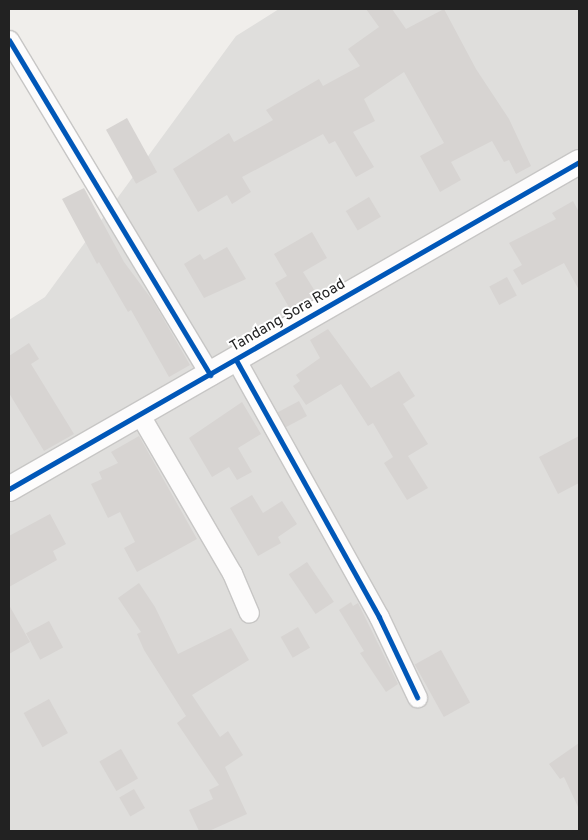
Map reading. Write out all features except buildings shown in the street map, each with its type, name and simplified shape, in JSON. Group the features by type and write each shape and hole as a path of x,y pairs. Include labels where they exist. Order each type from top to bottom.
{"street":[{"path":"9,40 210,375"},
{"name":"Tandang Sora Road","path":"9,490 579,162"},
{"path":"236,360 379,617 417,697"},
{"path":"140,415 232,573 248,612"}],"shaded area":[{"path":"279,9 579,9 579,831 9,831 9,320 45,297 236,36"}],"cycle path":[{"path":"9,40 210,375"},
{"path":"9,489 579,162"},
{"path":"236,360 379,617 417,697"}]}
